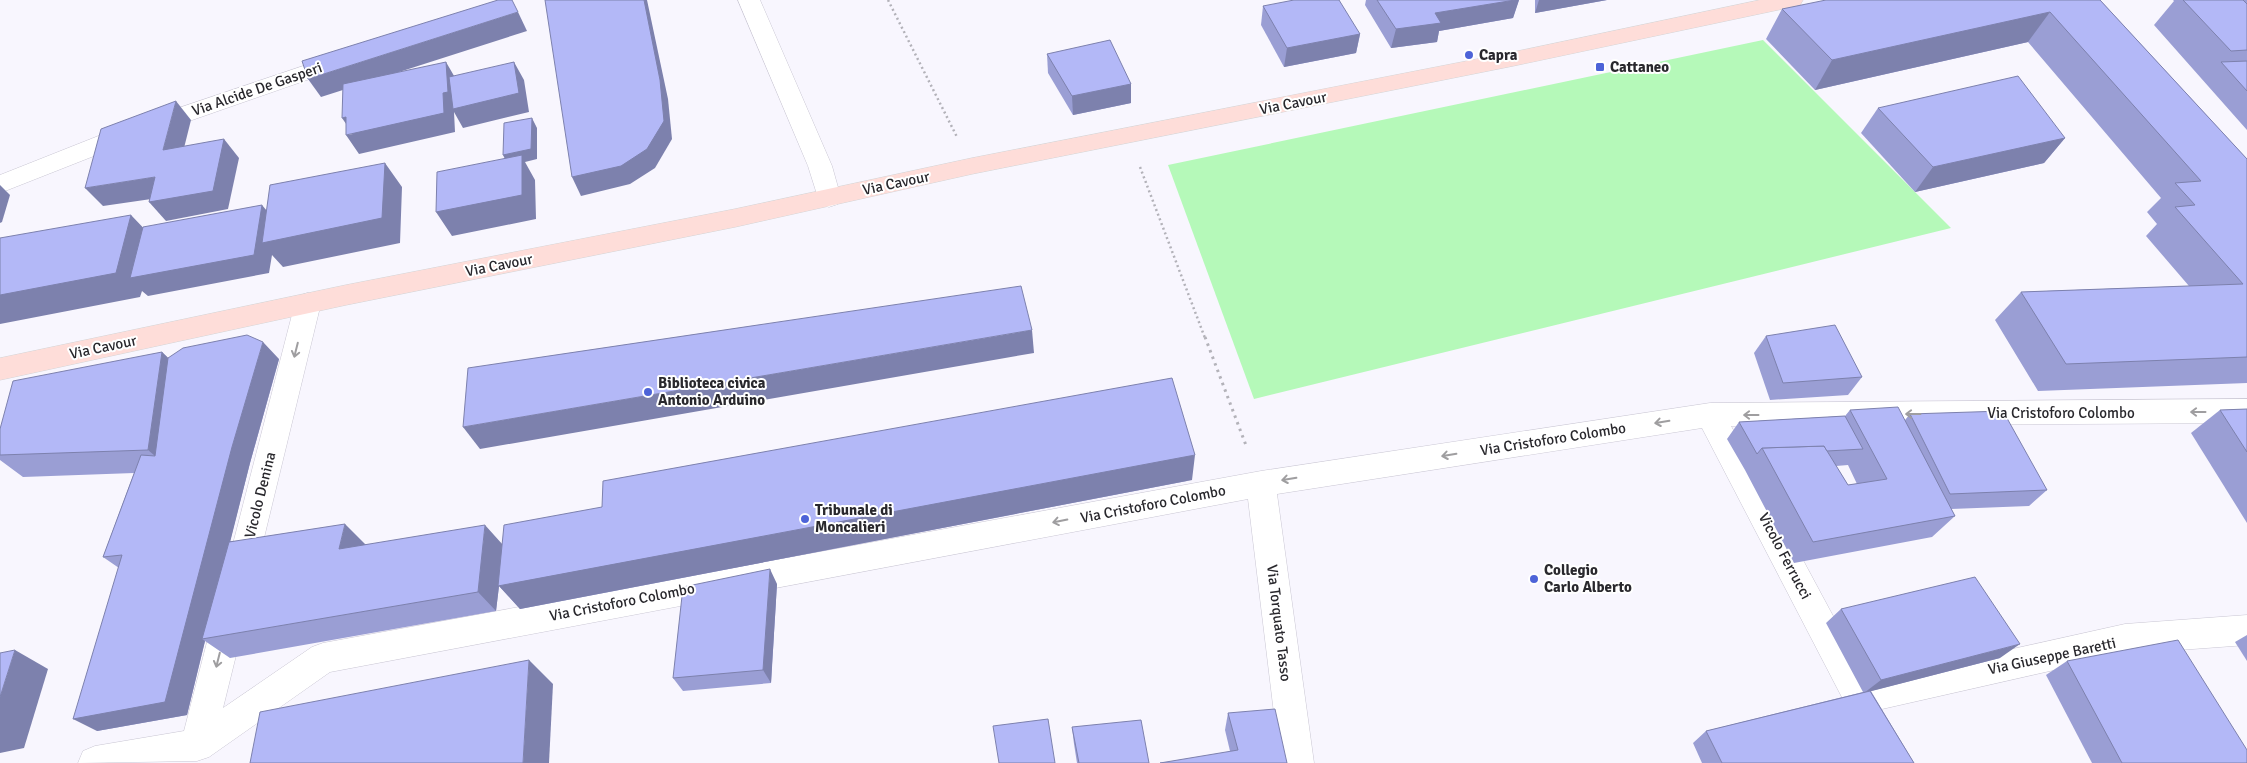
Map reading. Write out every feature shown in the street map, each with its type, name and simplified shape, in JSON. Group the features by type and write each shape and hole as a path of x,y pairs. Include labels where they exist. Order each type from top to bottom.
{"main road":[{"name":"Via Cavour","path":"0,369 308,303 829,198 972,166 1128,136 1792,0"}],"street":[{"path":"749,0 820,166 829,198"},
{"name":"Via Alcide De Gasperi","path":"0,184 124,135 367,52"},
{"name":"Vicolo Denina","path":"197,745 308,303"},
{"name":"Via Cristoforo Colombo","path":"95,763 197,745 323,658 1261,484 1710,415 2247,411"},
{"name":"Vicolo Ferrucci","path":"1710,415 1860,698"},
{"name":"Via Torquato Tasso","path":"1261,484 1297,763"},
{"name":"Via Giuseppe Baretti","path":"1860,698 2125,639 2247,630"}],"path":[{"path":"888,0 972,166"},
{"path":"1128,136 1261,484"}],"green space":[{"path":"1763,40 1951,228 1254,399 1168,165"}],"building":[{"path":"498,0 512,0 518,12 308,79 302,61"},
{"path":"545,0 644,0 660,80 664,121 647,149 621,166 572,177"},
{"path":"1294,0 1339,0 1360,34 1287,48 1263,6"},
{"path":"1377,0 1515,0 1435,13 1441,23 1396,29"},
{"path":"1826,0 2100,0 2247,159 2247,357 2066,364 2021,292 2243,284 2175,207 2195,205 2175,183 2201,181 2050,12 1832,60 1782,9"},
{"path":"2183,0 2243,0 2247,4 2247,50 2231,51"},
{"path":"1110,40 1131,84 1072,96 1047,54"},
{"path":"2247,61 2247,91 2221,62"},
{"path":"446,62 448,92 443,93 444,113 346,135 346,117 342,118 343,84"},
{"path":"514,62 519,93 453,109 449,77"},
{"path":"2018,76 2065,138 1933,167 1878,108"},
{"path":"176,101 163,150 224,139 213,191 149,202 155,177 85,188 101,129"},
{"path":"532,118 531,149 503,155 504,123"},
{"path":"522,155 522,195 436,212 437,172"},
{"path":"385,163 382,218 262,243 270,185"},
{"path":"262,205 254,255 130,278 143,227"},
{"path":"131,215 116,273 0,295 0,238"},
{"path":"1021,286 1032,330 463,427 468,368"},
{"path":"1835,325 1862,377 1783,383 1766,336"},
{"path":"247,335 263,342 232,447 165,702 73,719 122,555 103,557 141,455 155,456 168,358 183,348"},
{"path":"162,352 148,450 0,455 0,429 13,381"},
{"name":"Tribunale di Moncalieri","path":"1172,378 1195,455 498,586 504,525 602,507 603,481"},
{"path":"1898,407 1955,516 1813,542 1762,448 1824,446 1848,485 1887,479 1850,410"},
{"path":"2247,409 2247,452 2220,410"},
{"path":"2003,411 2047,490 1950,494 1910,414"},
{"path":"1845,416 1863,449 1827,451 1824,446 1762,448 1757,454 1739,422"},
{"path":"345,524 339,549 485,525 478,592 202,639 229,542"},
{"path":"770,569 763,670 673,678 683,587"},
{"path":"1975,577 2020,644 1881,680 1841,609"},
{"path":"2178,640 2247,750 2247,763 2122,763 2067,661"},
{"path":"15,650 0,697 0,653"},
{"path":"529,660 523,763 250,763 260,712"},
{"path":"1870,691 1914,763 1722,763 1706,731"},
{"path":"1275,709 1287,763 1160,763 1238,750 1228,713"},
{"path":"1048,719 1055,763 999,763 993,726"},
{"path":"1141,720 1149,763 1079,763 1072,727"}],"place":[{"name":"Capra","path":"1469,55"},
{"name":"Cattaneo","path":"1600,67"},
{"name":"Biblioteca civica Antonio Arduino","path":"648,392"},
{"name":"Tribunale di Moncalieri","path":"805,519"},
{"name":"Collegio Carlo Alberto","path":"1534,579"}]}
